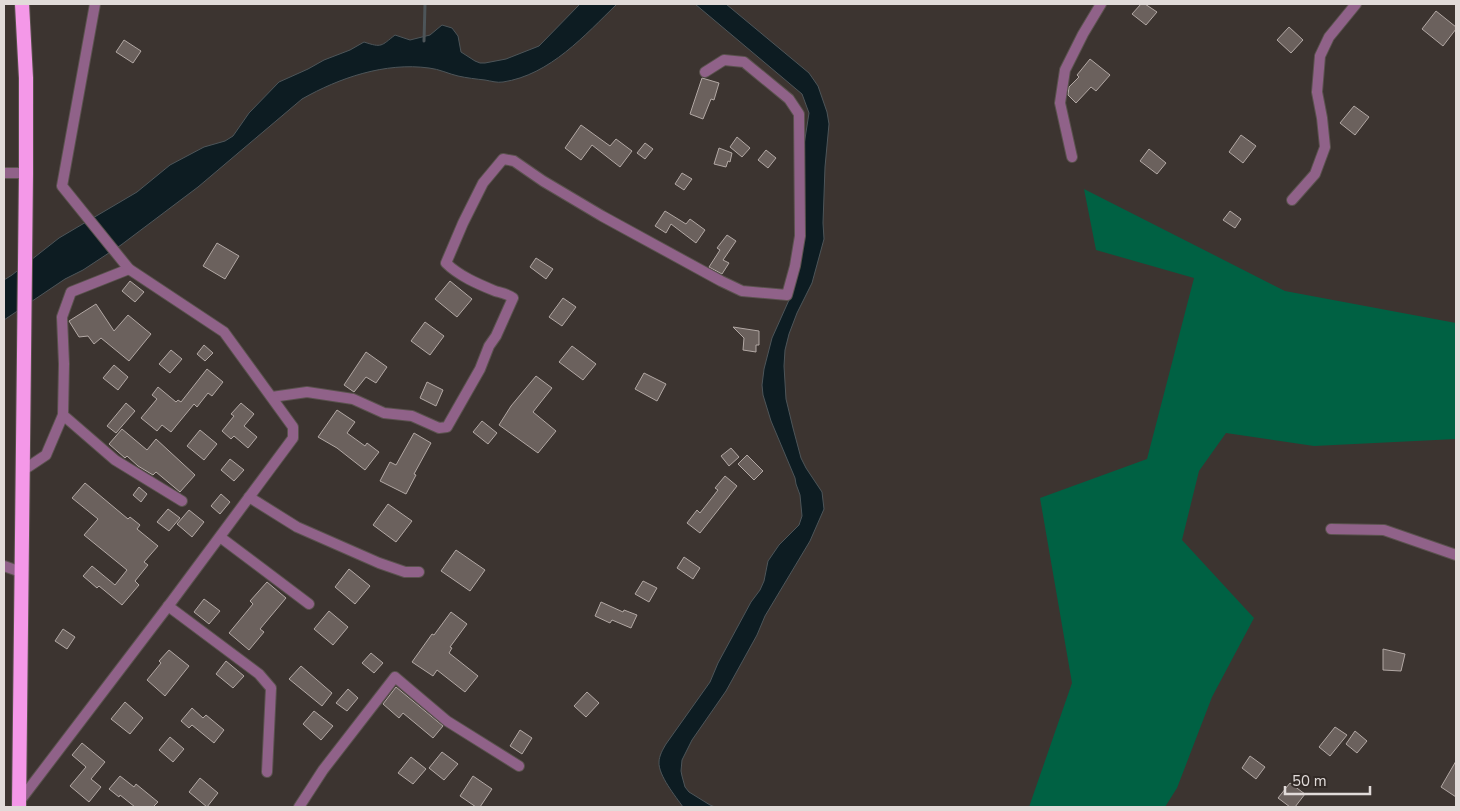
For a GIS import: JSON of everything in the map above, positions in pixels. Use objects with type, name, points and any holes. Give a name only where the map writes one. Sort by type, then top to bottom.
[{"type":"highway","points":[[19,805],[26,173],[26,78],[22,4]]},
{"type":"street","points":[[19,805],[293,438],[293,427],[224,332],[130,269],[62,186],[95,4]]},
{"type":"street","points":[[1072,157],[1060,103],[1065,70],[1083,34],[1102,4]]},
{"type":"street","points":[[1292,200],[1315,174],[1325,147],[1317,92],[1320,56],[1329,37],[1356,4]]},
{"type":"street","points":[[272,398],[307,392],[353,399],[384,413],[412,416],[439,428],[447,427],[480,369],[489,346],[496,336],[513,298],[508,294],[475,282],[454,271],[446,263],[483,183],[504,159],[514,161],[543,181],[602,216],[722,281],[742,290],[787,295],[795,266],[800,236],[798,114],[789,99],[744,62],[724,60],[706,72]]},
{"type":"street","points":[[4,173],[26,173]]},
{"type":"street","points":[[22,471],[46,455],[63,415],[64,364],[62,317],[71,292],[130,269]]},
{"type":"street","points":[[63,415],[115,460],[182,502]]},
{"type":"street","points":[[249,498],[297,527],[379,563],[405,572],[419,572]]},
{"type":"street","points":[[1331,529],[1384,530],[1456,555]]},
{"type":"street","points":[[220,537],[309,604]]},
{"type":"street","points":[[4,566],[21,572]]},
{"type":"street","points":[[168,606],[260,674],[270,688],[267,772]]},
{"type":"street","points":[[299,807],[323,770],[396,677],[447,721],[519,766]]},
{"type":"green space","points":[[1084,189],[1285,291],[1456,323],[1456,439],[1314,446],[1226,433],[1199,471],[1182,540],[1254,618],[1212,697],[1177,788],[1165,807],[1029,807],[1072,683],[1040,498],[1147,459],[1194,278],[1096,250]]},
{"type":"shaded area","points":[[580,4],[617,4],[566,52],[536,71],[520,78],[496,82],[458,76],[433,69],[396,67],[363,73],[316,91],[302,99],[198,187],[121,245],[83,270],[65,279],[4,320],[4,280],[59,238],[137,192],[170,165],[204,147],[225,141],[233,136],[249,113],[279,82],[364,42],[381,45],[395,35],[410,40],[430,35],[442,25],[452,28],[458,36],[461,52],[475,61],[485,63],[506,59],[539,46]]},
{"type":"shaded area","points":[[695,4],[726,4],[809,73],[818,86],[829,124],[825,167],[824,239],[812,283],[789,334],[784,366],[786,399],[801,458],[822,492],[824,509],[810,541],[765,616],[757,635],[726,691],[692,740],[682,760],[681,771],[685,787],[689,792],[715,807],[683,807],[664,779],[659,767],[659,760],[666,744],[710,682],[718,663],[751,602],[760,590],[768,561],[779,545],[799,525],[802,516],[800,495],[795,478],[771,421],[762,385],[772,338],[789,300],[804,238],[804,145],[809,113],[802,94]]},
{"type":"building","points":[[1141,4],[1145,4],[1157,12],[1146,25],[1132,14]]},
{"type":"building","points":[[1436,11],[1456,27],[1443,46],[1422,29]]},
{"type":"building","points":[[1289,27],[1303,40],[1291,53],[1277,40]]},
{"type":"building","points":[[124,40],[141,51],[133,63],[116,52]]},
{"type":"building","points":[[1090,59],[1110,75],[1096,91],[1091,87],[1076,103],[1068,95],[1069,87],[1079,77],[1077,75]]},
{"type":"building","points":[[702,78],[719,83],[714,100],[711,99],[703,119],[690,114]]},
{"type":"building","points":[[1354,106],[1369,117],[1355,135],[1340,123]]},
{"type":"building","points":[[581,125],[610,146],[616,139],[632,151],[620,167],[592,145],[581,160],[565,148]]},
{"type":"building","points":[[1241,135],[1256,146],[1243,163],[1229,152]]},
{"type":"building","points":[[737,137],[750,148],[742,157],[730,147]]},
{"type":"building","points":[[645,143],[653,149],[645,159],[637,153]]},
{"type":"building","points":[[719,148],[732,153],[730,162],[728,161],[726,167],[714,164]]},
{"type":"building","points":[[1149,149],[1166,163],[1157,174],[1140,161]]},
{"type":"building","points":[[766,150],[776,158],[768,168],[758,160]]},
{"type":"building","points":[[682,173],[692,179],[684,190],[675,184]]},
{"type":"building","points":[[665,211],[686,224],[690,219],[705,230],[696,243],[671,224],[666,233],[655,226]]},
{"type":"building","points":[[1230,211],[1241,219],[1235,228],[1223,220]]},
{"type":"building","points":[[727,235],[736,241],[723,260],[729,263],[722,274],[709,267],[720,250],[717,248]]},
{"type":"building","points":[[217,243],[239,256],[225,279],[203,266]]},
{"type":"building","points":[[536,258],[553,269],[546,279],[530,267]]},
{"type":"building","points":[[130,281],[144,292],[135,302],[122,291]]},
{"type":"building","points":[[450,281],[472,299],[457,317],[435,299]]},
{"type":"building","points":[[563,298],[576,307],[562,326],[549,317]]},
{"type":"building","points":[[96,304],[114,331],[128,315],[151,334],[129,361],[101,338],[94,344],[88,336],[79,337],[69,321]]},
{"type":"building","points":[[425,322],[444,336],[430,355],[411,341]]},
{"type":"building","points":[[733,327],[759,331],[759,345],[756,345],[756,352],[743,350],[744,338]]},
{"type":"building","points":[[204,345],[213,353],[205,361],[197,354]]},
{"type":"building","points":[[572,346],[596,364],[583,380],[559,362]]},
{"type":"building","points":[[171,350],[182,359],[170,373],[159,364]]},
{"type":"building","points":[[366,352],[387,367],[376,383],[366,377],[354,392],[344,385]]},
{"type":"building","points":[[114,365],[128,377],[118,390],[103,378]]},
{"type":"building","points":[[207,369],[223,382],[212,396],[208,393],[197,407],[194,404],[171,432],[162,425],[157,431],[141,418],[157,399],[152,395],[158,387],[176,402],[178,400],[181,402]]},
{"type":"building","points":[[644,373],[666,384],[657,401],[635,389]]},
{"type":"building","points":[[536,376],[552,388],[533,412],[556,431],[538,453],[499,425],[511,406]]},
{"type":"building","points":[[427,382],[443,390],[436,406],[420,398]]},
{"type":"building","points":[[126,403],[135,411],[116,433],[107,426]]},
{"type":"building","points":[[241,403],[254,414],[244,426],[257,437],[248,448],[234,436],[231,439],[222,431],[234,416],[231,414]]},
{"type":"building","points":[[337,410],[355,422],[347,433],[365,446],[367,443],[379,452],[365,470],[337,448],[318,437]]},
{"type":"building","points":[[482,421],[497,433],[488,444],[473,432]]},
{"type":"building","points":[[122,429],[147,450],[156,439],[195,475],[180,492],[156,472],[153,475],[138,466],[127,456],[125,458],[109,444]]},
{"type":"building","points":[[200,430],[217,444],[204,460],[187,446]]},
{"type":"building","points":[[414,433],[431,443],[414,474],[416,475],[406,494],[380,481],[390,462],[396,465]]},
{"type":"building","points":[[731,448],[739,457],[729,466],[721,456]]},
{"type":"building","points":[[747,455],[763,471],[754,480],[738,464]]},
{"type":"building","points":[[230,459],[244,470],[234,481],[221,470]]},
{"type":"building","points":[[725,476],[737,486],[700,533],[687,523],[697,510],[700,513],[718,490],[715,488]]},
{"type":"building","points":[[85,483],[128,519],[130,517],[140,525],[137,529],[158,546],[144,562],[148,565],[135,581],[139,585],[122,605],[99,586],[97,588],[83,576],[92,566],[115,585],[127,570],[84,535],[98,519],[72,498]]},
{"type":"building","points":[[139,487],[147,494],[141,502],[133,495]]},
{"type":"building","points":[[221,494],[230,502],[220,514],[211,506]]},
{"type":"building","points":[[388,504],[412,521],[396,542],[373,525]]},
{"type":"building","points":[[168,509],[180,518],[169,531],[157,522]]},
{"type":"building","points":[[189,510],[204,522],[192,537],[177,524]]},
{"type":"building","points":[[456,550],[485,570],[470,591],[441,571]]},
{"type":"building","points":[[684,557],[700,568],[693,579],[677,568]]},
{"type":"building","points":[[349,569],[370,586],[355,604],[335,587]]},
{"type":"building","points":[[643,581],[657,588],[649,602],[635,594]]},
{"type":"building","points":[[267,582],[286,598],[260,629],[264,632],[249,650],[229,633],[253,604],[250,601]]},
{"type":"building","points":[[204,599],[220,611],[209,624],[194,612]]},
{"type":"building","points":[[601,602],[623,612],[624,610],[637,615],[631,628],[612,620],[610,623],[595,616]]},
{"type":"building","points":[[329,611],[348,627],[333,645],[314,629]]},
{"type":"building","points":[[451,612],[467,624],[450,647],[452,648],[449,653],[478,676],[465,692],[437,670],[433,676],[412,662]]},
{"type":"building","points":[[63,629],[75,637],[67,649],[55,641]]},
{"type":"building","points":[[1383,649],[1405,654],[1401,671],[1383,670]]},
{"type":"building","points":[[169,650],[189,666],[165,696],[147,680],[161,663],[159,661]]},
{"type":"building","points":[[371,653],[383,663],[374,673],[362,663]]},
{"type":"building","points":[[226,661],[244,676],[233,688],[216,674]]},
{"type":"building","points":[[301,666],[332,693],[322,706],[289,679]]},
{"type":"building","points":[[396,687],[443,726],[433,738],[403,713],[399,718],[383,704]]},
{"type":"building","points":[[348,689],[358,698],[347,711],[336,703]]},
{"type":"building","points":[[587,692],[599,703],[586,717],[574,706]]},
{"type":"building","points":[[125,702],[143,718],[130,734],[111,719]]},
{"type":"building","points":[[192,708],[203,718],[206,715],[224,730],[214,743],[192,725],[189,728],[181,721]]},
{"type":"building","points":[[314,711],[333,726],[321,740],[303,724]]},
{"type":"building","points":[[1335,727],[1347,735],[1330,756],[1319,747]]},
{"type":"building","points":[[520,730],[532,738],[522,754],[510,746]]},
{"type":"building","points":[[1355,731],[1367,741],[1357,753],[1346,744]]},
{"type":"building","points":[[170,737],[184,749],[173,762],[159,750]]},
{"type":"building","points":[[82,743],[105,762],[91,779],[101,787],[89,802],[70,786],[86,767],[72,755]]},
{"type":"building","points":[[442,752],[458,764],[444,780],[429,768]]},
{"type":"building","points":[[1250,756],[1265,767],[1256,779],[1242,768]]},
{"type":"building","points":[[411,757],[426,769],[413,784],[398,773]]},
{"type":"building","points":[[1456,761],[1456,797],[1441,787]]},
{"type":"building","points":[[120,776],[134,787],[136,784],[158,802],[153,807],[135,807],[120,795],[119,797],[109,789]]},
{"type":"building","points":[[473,776],[492,789],[480,807],[476,807],[460,796]]},
{"type":"building","points":[[200,778],[218,793],[207,807],[189,792]]},
{"type":"building","points":[[1290,783],[1305,794],[1295,807],[1290,807],[1278,798]]},
{"type":"waterway","points":[[424,41],[425,4]]}]
